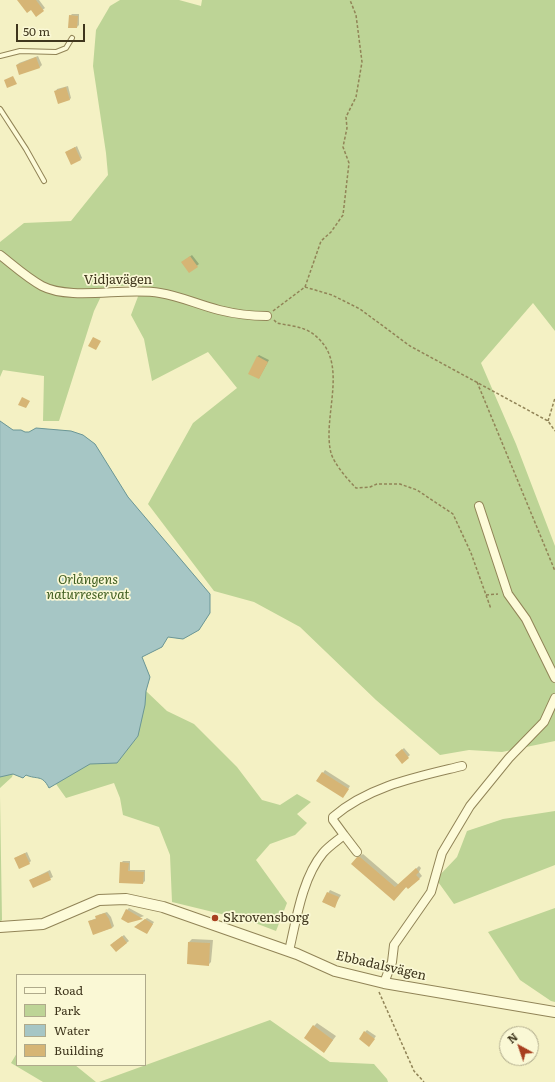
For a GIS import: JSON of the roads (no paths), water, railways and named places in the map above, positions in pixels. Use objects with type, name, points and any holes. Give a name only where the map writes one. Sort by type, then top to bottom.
[{"type":"street","name":"Vidjavägen","points":[[0,255],[42,286],[56,291],[80,293],[133,290],[161,293],[219,310],[250,316],[267,316]]},
{"type":"street","points":[[479,506],[508,594],[526,619],[555,678]]},
{"type":"street","points":[[384,982],[392,962],[394,945],[431,892],[442,853],[470,806],[509,758],[544,722],[555,698]]},
{"type":"street","points":[[357,852],[333,820],[333,817],[361,798],[386,786],[462,766]]},
{"type":"street","points":[[289,951],[299,907],[314,866],[323,853],[344,835]]},
{"type":"street","name":"Ebbadalsvägen","points":[[0,927],[43,924],[99,900],[126,899],[163,907],[289,951],[335,971],[373,980],[555,1012]]},
{"type":"lane","points":[[0,56],[20,51],[56,52],[66,48],[72,38]]},
{"type":"lane","points":[[0,109],[26,149],[44,181]]},
{"type":"water","name":"Orlångens naturreservat","points":[[0,421],[13,430],[21,430],[25,432],[29,432],[36,428],[71,431],[83,435],[95,444],[128,497],[210,594],[210,613],[199,630],[183,639],[168,637],[162,647],[142,657],[150,677],[138,736],[117,763],[90,764],[49,788],[42,779],[26,775],[23,778],[13,774],[0,777]]},
{"type":"place","name":"Skrovensborg","points":[[215,918]]}]
